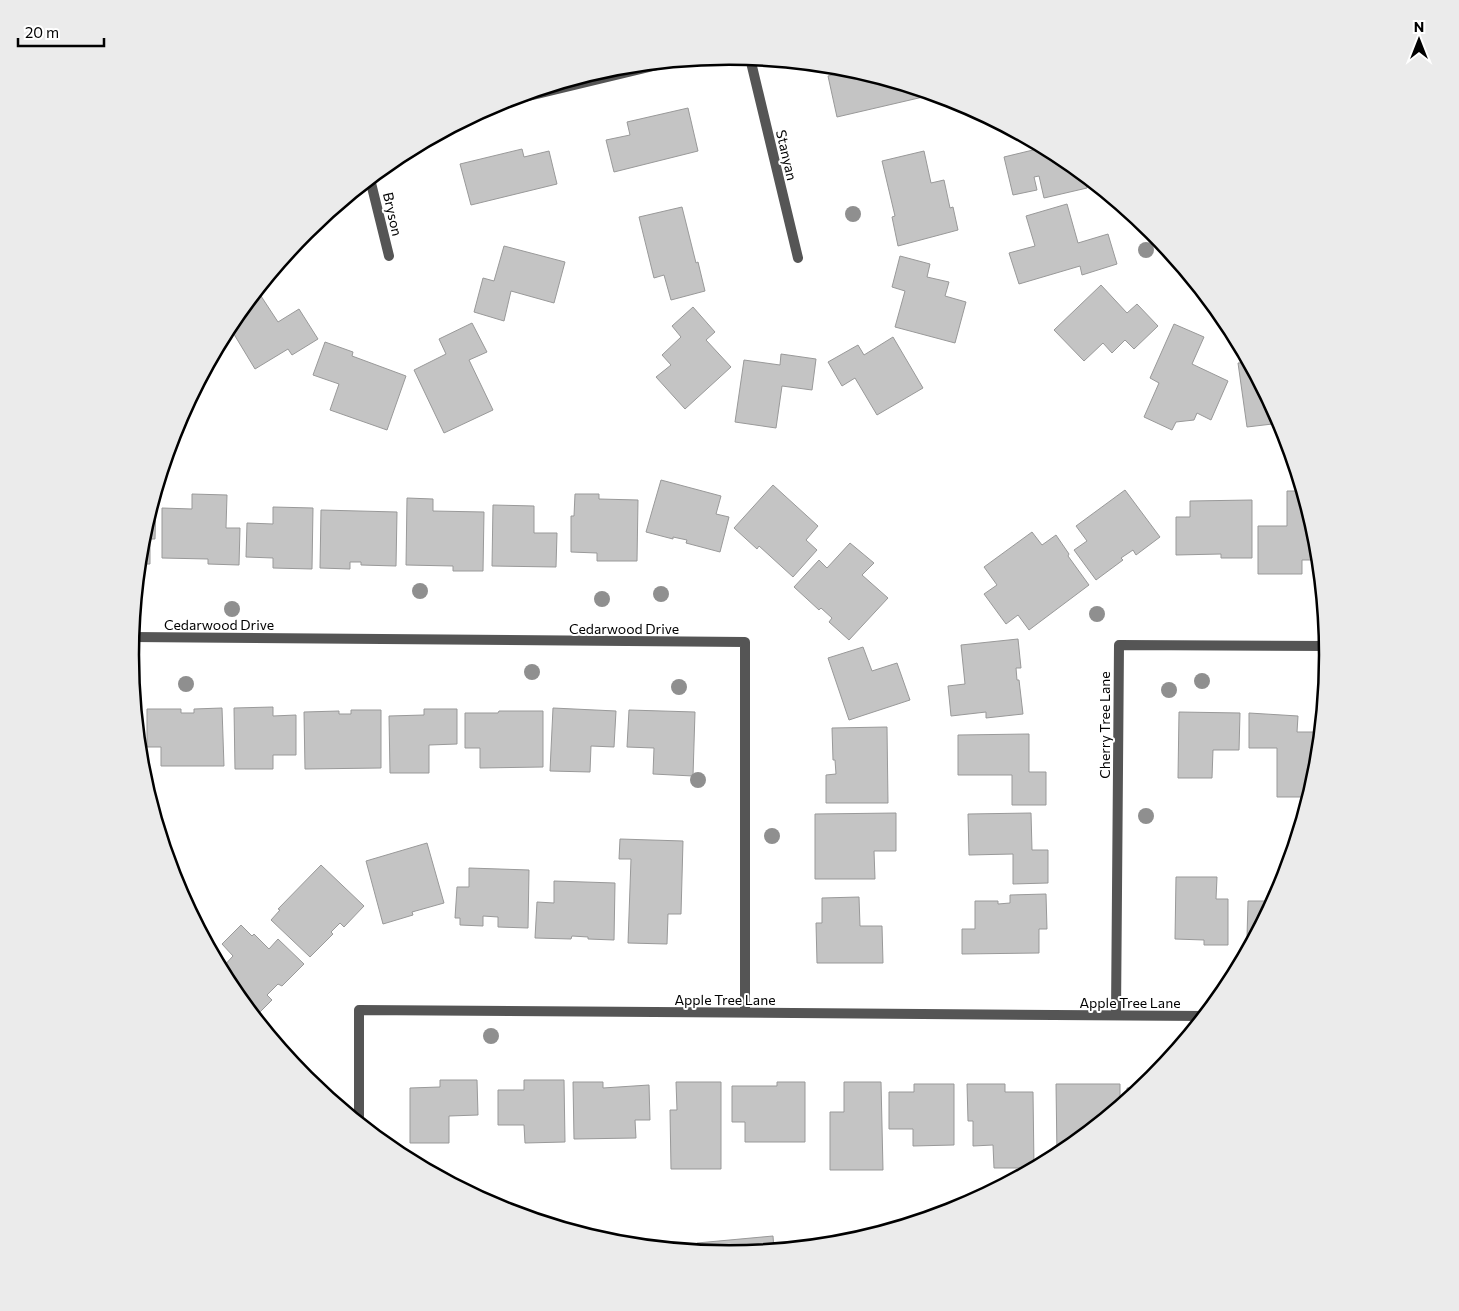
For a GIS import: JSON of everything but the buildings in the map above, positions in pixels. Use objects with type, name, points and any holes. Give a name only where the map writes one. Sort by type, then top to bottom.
[{"type":"street","name":"Stanyan","points":[[752,66],[798,258]]},
{"type":"street","name":"Bryson","points":[[372,186],[389,256]]},
{"type":"street","name":"Cedarwood Drive","points":[[139,637],[745,642],[745,1012]]},
{"type":"street","name":"Cherry Tree Lane","points":[[1116,1015],[1119,645],[1320,646]]},
{"type":"street","name":"Apple Tree Lane","points":[[359,1115],[359,1010],[1197,1016]]}]
